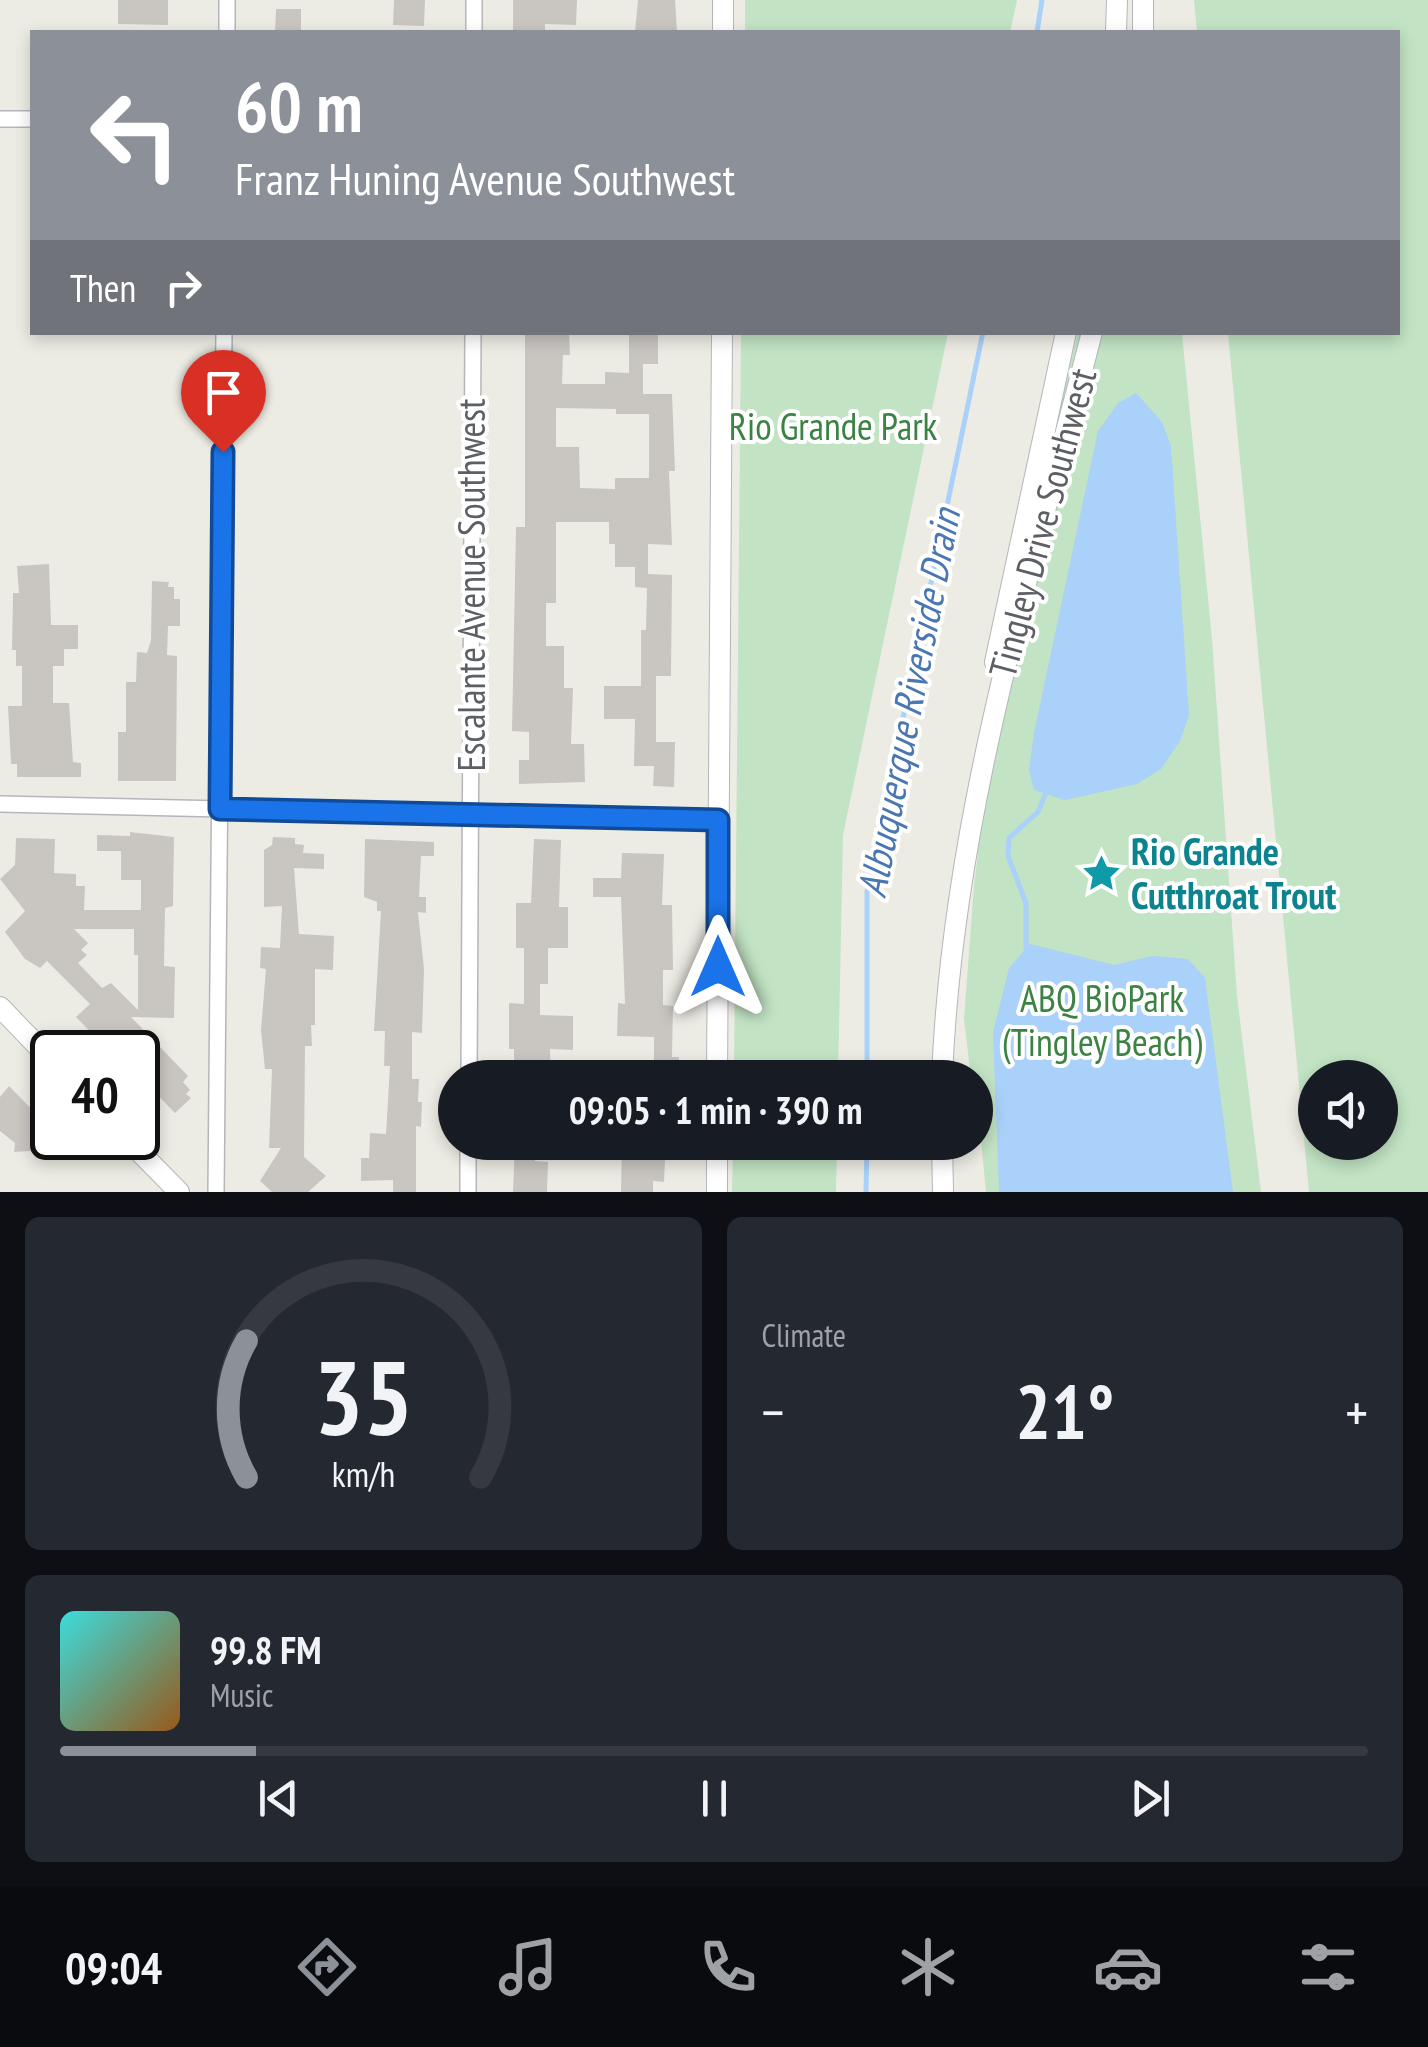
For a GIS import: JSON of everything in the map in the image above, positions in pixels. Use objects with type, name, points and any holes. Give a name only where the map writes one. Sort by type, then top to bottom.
[{"type":"street","points":[[227,0],[227,30]]},
{"type":"street","points":[[474,0],[474,30]]},
{"type":"street","points":[[723,0],[723,30]]},
{"type":"street","points":[[1116,30],[1117,0]]},
{"type":"street","points":[[1142,30],[1144,0]]},
{"type":"street","points":[[0,118],[30,119]]},
{"type":"street","points":[[216,1192],[224,335]]},
{"type":"street","name":"Escalante Avenue Southwest","points":[[469,1060],[473,335]]},
{"type":"street","points":[[717,1060],[722,335]]},
{"type":"street","name":"Tingley Drive Southwest","points":[[992,714],[992,672],[1065,335]]},
{"type":"street","name":"Tingley Drive Southwest","points":[[943,1060],[956,901],[992,714],[1091,335]]},
{"type":"street","points":[[0,804],[718,820]]},
{"type":"street","points":[[0,1007],[30,1039]]},
{"type":"street","points":[[148,1160],[179,1192]]},
{"type":"street","points":[[468,1160],[468,1192]]},
{"type":"street","points":[[717,1160],[717,1192]]},
{"type":"street","points":[[942,1160],[943,1192]]},
{"type":"green space","points":[[745,0],[1017,0],[1010,30],[745,30]]},
{"type":"green space","points":[[1194,0],[1428,0],[1428,1192],[1309,1192],[1306,1160],[1398,1160],[1398,1060],[1298,1060],[1298,1075],[1228,335],[1400,335],[1400,30],[1197,30]]},
{"type":"green space","name":"Rio Grande Park","points":[[741,335],[948,335],[843,835],[838,1060],[734,1060]]},
{"type":"green space","name":"ABQ BioPark (Tingley Beach)","points":[[1077,335],[1182,335],[1212,639],[1237,996],[1261,1192],[986,1192],[983,1160],[993,1160],[993,1060],[969,1060],[964,1019],[974,886],[1009,594]]},
{"type":"green space","points":[[733,1160],[837,1160],[836,1192],[732,1192]]},
{"type":"water","points":[[1136,393],[1162,422],[1171,446],[1189,715],[1180,741],[1161,769],[1137,784],[1065,800],[1034,790],[1029,770],[1034,733],[1098,431],[1118,403]]},
{"type":"water","points":[[1030,944],[1114,965],[1152,956],[1188,959],[1205,978],[1233,1192],[999,1192],[993,1033],[1009,968]]},
{"type":"building","points":[[118,0],[168,0],[168,25],[118,24]]},
{"type":"building","points":[[394,0],[425,0],[424,26],[393,25]]},
{"type":"building","points":[[513,0],[577,0],[576,25],[545,24],[545,30],[513,30]]},
{"type":"building","points":[[638,0],[675,0],[677,30],[635,30]]},
{"type":"building","points":[[276,9],[301,9],[301,30],[275,30]]},
{"type":"building","points":[[525,335],[569,335],[570,355],[563,355],[562,384],[605,384],[605,372],[629,373],[629,335],[658,335],[658,364],[643,364],[643,394],[672,394],[672,545],[648,544],[648,574],[672,575],[671,676],[656,676],[656,742],[675,742],[674,787],[653,786],[654,766],[634,766],[635,719],[604,719],[604,686],[641,686],[641,630],[646,630],[647,588],[635,587],[635,567],[615,567],[615,544],[609,544],[609,522],[556,522],[556,603],[546,603],[546,646],[564,646],[564,688],[573,688],[571,744],[584,744],[585,782],[519,784],[519,760],[529,760],[529,732],[512,731],[516,527],[525,527]],"holes":[[[556,408],[616,409],[616,414],[649,414],[649,478],[615,478],[615,489],[580,488],[579,447],[556,447]]]},
{"type":"building","points":[[49,564],[51,625],[78,625],[78,649],[64,649],[64,666],[53,666],[53,703],[69,703],[73,762],[81,763],[81,777],[17,777],[17,764],[11,764],[8,706],[22,706],[22,666],[16,666],[16,650],[12,650],[13,593],[19,593],[17,566]]},
{"type":"building","points":[[152,581],[169,582],[168,587],[174,587],[174,599],[180,599],[180,626],[168,626],[167,655],[177,656],[176,781],[118,781],[118,732],[126,732],[126,682],[136,682],[137,652],[147,653],[151,640]]},
{"type":"building","points":[[130,832],[174,837],[173,906],[165,908],[164,966],[175,967],[174,1018],[131,1017],[144,1030],[89,1030],[76,1017],[90,1004],[47,961],[40,968],[25,959],[5,932],[25,911],[0,879],[15,865],[16,838],[55,839],[54,873],[76,874],[76,886],[85,886],[84,910],[141,910],[141,880],[121,880],[121,851],[97,851],[97,835],[130,836]],"holes":[[[74,929],[134,929],[134,955],[138,955],[138,1010],[111,983],[102,988],[78,963],[87,955],[81,950],[88,943]]]},
{"type":"building","points":[[273,837],[295,838],[295,844],[304,845],[303,853],[324,854],[324,869],[294,868],[299,934],[334,936],[333,970],[315,969],[315,1025],[311,1025],[312,1046],[305,1046],[304,1157],[326,1176],[308,1192],[272,1192],[260,1181],[281,1148],[269,1148],[272,1069],[265,1069],[261,1030],[266,969],[260,968],[261,947],[280,948],[282,906],[264,907],[264,850],[272,845]]},
{"type":"building","points":[[365,839],[434,842],[434,856],[421,856],[419,897],[426,897],[426,913],[418,912],[424,969],[422,1033],[412,1032],[412,1079],[419,1079],[418,1102],[422,1102],[421,1127],[416,1126],[416,1192],[393,1192],[393,1180],[361,1181],[361,1158],[369,1158],[370,1133],[386,1134],[390,1066],[384,1066],[385,1031],[374,1031],[381,911],[377,911],[377,902],[364,897]]},
{"type":"building","points":[[534,839],[561,840],[559,907],[568,907],[568,948],[548,948],[548,984],[540,984],[540,1015],[573,1016],[573,1050],[550,1049],[550,1060],[514,1060],[514,1049],[509,1049],[509,1003],[524,1004],[524,948],[516,948],[516,903],[531,903]]},
{"type":"building","points":[[622,853],[664,854],[662,905],[672,905],[673,970],[663,970],[663,1005],[673,1006],[672,1057],[679,1060],[654,1060],[654,1037],[617,1036],[618,1003],[625,1004],[621,897],[593,897],[593,878],[621,878]]},
{"type":"building","points":[[160,1047],[188,1076],[183,1082],[191,1098],[175,1113],[160,1098]]},
{"type":"building","points":[[9,1086],[30,1107],[30,1151],[14,1152],[15,1143],[0,1131],[0,1097]]},
{"type":"building","points":[[514,1160],[548,1162],[547,1192],[513,1192]]},
{"type":"building","points":[[622,1160],[665,1160],[664,1182],[653,1181],[653,1192],[621,1192]]},
{"type":"waterway","name":"Albuquerque Riverside Drain","points":[[1037,30],[1042,0]]},
{"type":"waterway","name":"Albuquerque Riverside Drain","points":[[867,1060],[867,892],[982,335]]},
{"type":"waterway","points":[[1026,949],[1026,903],[1008,856],[1009,838],[1038,812],[1046,793]]},
{"type":"waterway","name":"Albuquerque Riverside Drain","points":[[866,1192],[867,1160]]},
{"type":"place","name":"Rio Grande Cutthroat Trout","points":[[1101,874]]},
{"type":"route","points":[[223,452],[220,809],[718,820],[718,967]]}]
